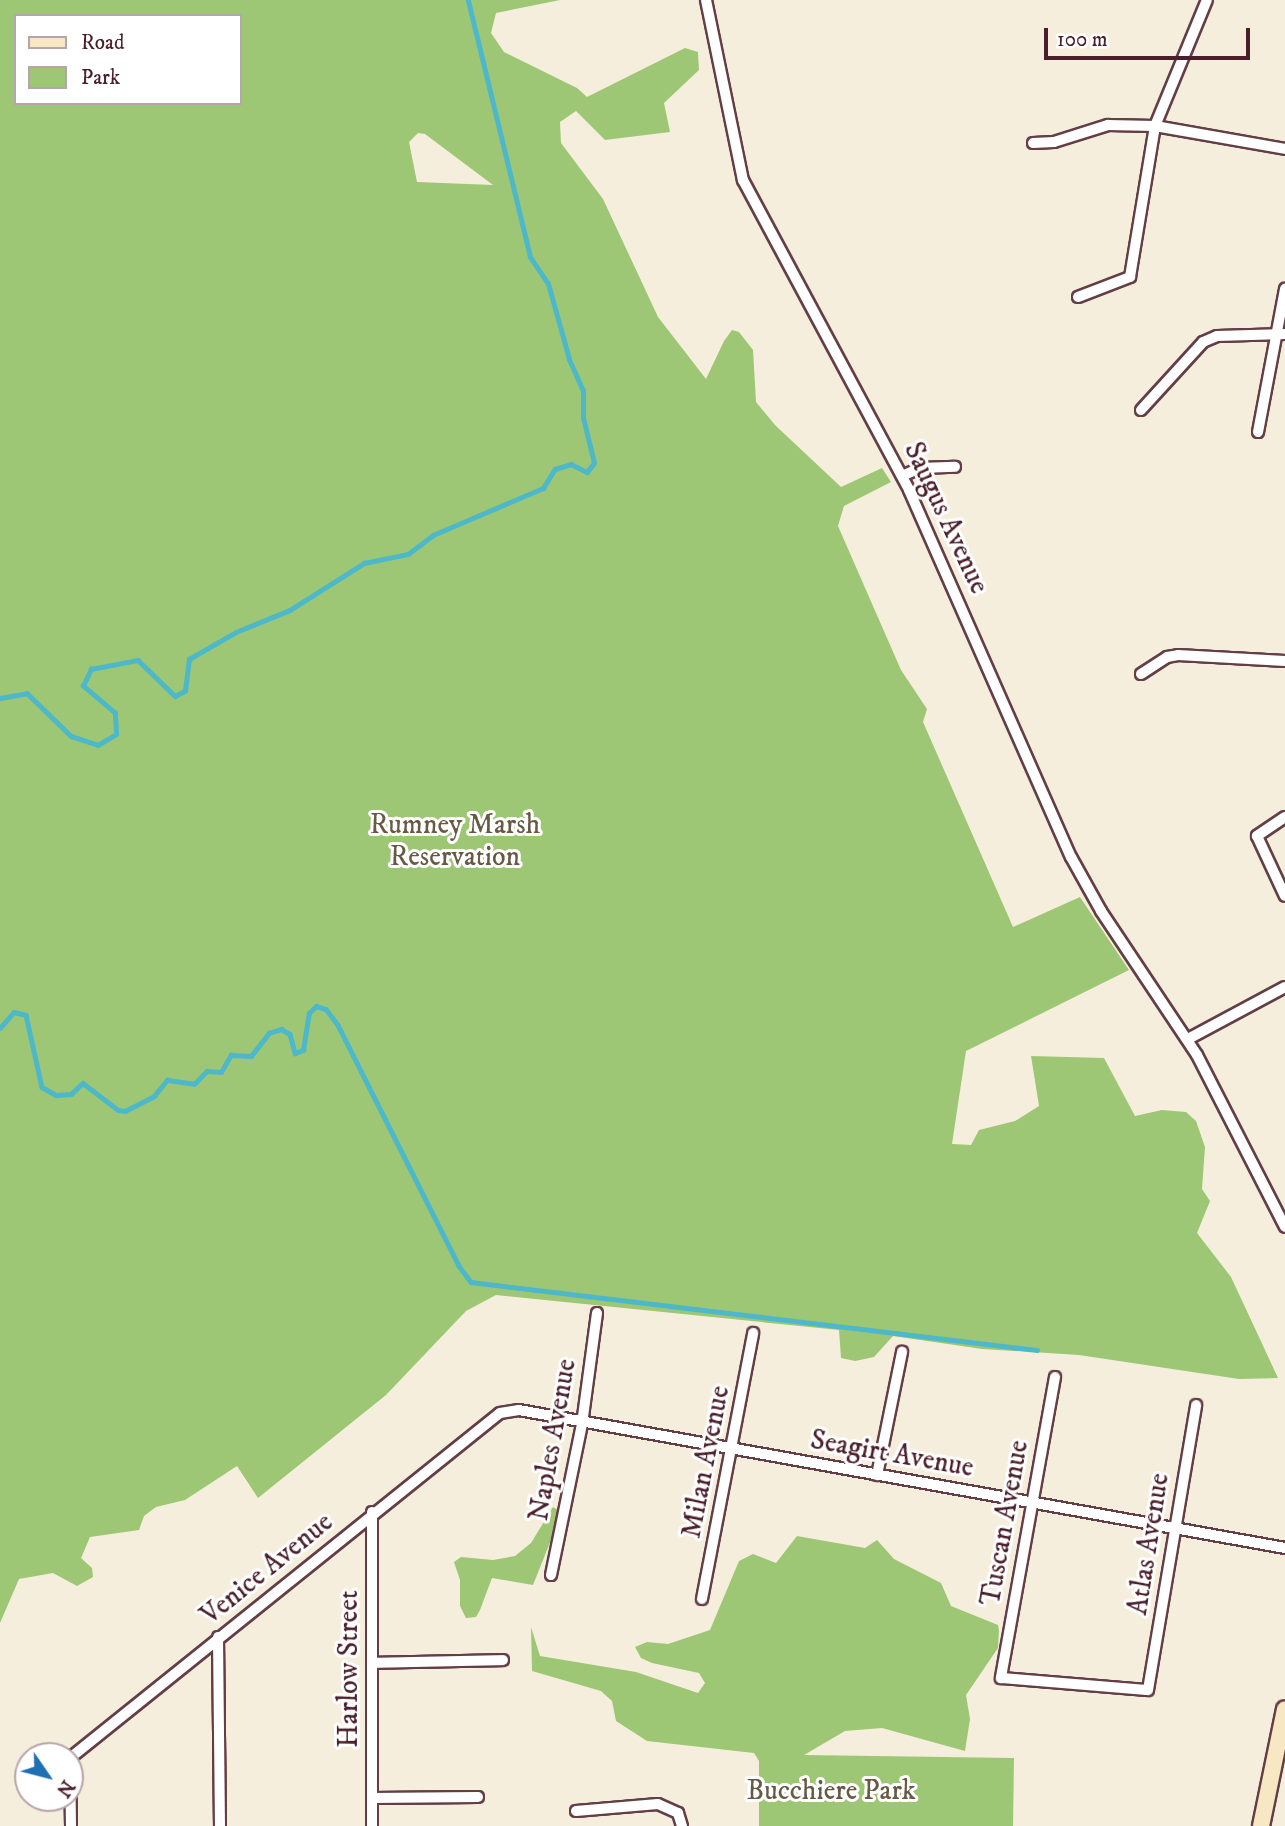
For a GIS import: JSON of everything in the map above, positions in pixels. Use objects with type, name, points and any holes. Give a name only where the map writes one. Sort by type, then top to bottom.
[{"type":"main road","points":[[1261,1826],[1285,1709]]},
{"type":"street","name":"Saugus Avenue","points":[[705,0],[743,180],[902,476],[1071,857],[1101,911],[1188,1039],[1285,1227]]},
{"type":"street","points":[[1078,297],[1130,277],[1155,125],[1207,0]]},
{"type":"street","points":[[1033,143],[1054,142],[1108,125],[1155,125],[1285,149]]},
{"type":"street","points":[[1258,432],[1280,333],[1285,289]]},
{"type":"street","points":[[1141,410],[1203,342],[1217,336],[1280,333]]},
{"type":"street","points":[[902,476],[920,468],[956,467]]},
{"type":"street","points":[[1141,674],[1167,657],[1178,655],[1285,661]]},
{"type":"street","points":[[1285,817],[1257,836],[1285,896]]},
{"type":"street","points":[[1188,1039],[1285,987]]},
{"type":"street","name":"Naples Avenue","points":[[551,1575],[583,1424],[597,1313]]},
{"type":"street","name":"Milan Avenue","points":[[702,1599],[753,1333]]},
{"type":"street","points":[[877,1475],[902,1352]]},
{"type":"street","name":"Tuscan Avenue","points":[[1055,1377],[1001,1678],[1148,1690]]},
{"type":"street","name":"Atlas Avenue","points":[[1148,1690],[1196,1405]]},
{"type":"street","name":"Seagirt Avenue","points":[[493,1416],[519,1410],[583,1424],[1175,1525],[1285,1548]]},
{"type":"street","name":"Venice Avenue","points":[[84,1747],[493,1416]]},
{"type":"street","name":"Harlow Street","points":[[372,1512],[372,1826]]},
{"type":"street","points":[[218,1637],[220,1826]]},
{"type":"street","points":[[372,1663],[503,1660]]},
{"type":"street","points":[[372,1798],[478,1797]]},
{"type":"street","points":[[576,1811],[658,1804],[678,1812],[682,1826]]},
{"type":"green space","name":"Rumney Marsh Reservation","points":[[0,0],[560,0],[496,13],[491,33],[504,52],[577,88],[587,97],[685,48],[698,52],[699,70],[664,103],[670,132],[605,140],[576,111],[560,122],[561,143],[603,199],[658,317],[706,379],[724,341],[732,330],[739,332],[753,350],[756,402],[775,425],[841,487],[882,468],[891,482],[844,506],[838,526],[901,670],[927,709],[923,722],[1013,927],[1080,897],[1129,970],[966,1051],[952,1144],[971,1145],[979,1130],[1015,1121],[1039,1106],[1031,1056],[1104,1058],[1135,1116],[1162,1110],[1186,1112],[1196,1121],[1205,1147],[1202,1189],[1210,1201],[1197,1233],[1231,1277],[1278,1378],[1239,1379],[1079,1355],[982,1349],[893,1336],[874,1357],[855,1361],[841,1358],[839,1330],[496,1295],[466,1311],[386,1395],[258,1498],[237,1466],[185,1500],[156,1507],[144,1516],[139,1530],[90,1537],[81,1558],[92,1568],[93,1577],[77,1586],[53,1573],[19,1579],[0,1623]],"holes":[[[418,133],[425,134],[493,185],[417,182],[409,142]]]},
{"type":"green space","points":[[553,1507],[558,1510],[557,1525],[533,1585],[492,1578],[476,1617],[466,1618],[460,1606],[460,1580],[454,1562],[461,1557],[493,1560],[515,1556],[531,1543]]},
{"type":"green space","name":"Bucchiere Park","points":[[797,1536],[865,1548],[877,1540],[894,1559],[941,1583],[951,1606],[998,1625],[999,1630],[998,1648],[966,1695],[970,1719],[965,1751],[882,1728],[845,1731],[804,1755],[1014,1758],[1013,1826],[759,1826],[759,1761],[754,1753],[647,1741],[616,1721],[612,1701],[601,1691],[532,1671],[531,1627],[540,1656],[636,1672],[698,1693],[705,1683],[699,1673],[652,1663],[641,1658],[635,1647],[647,1642],[668,1644],[710,1630],[739,1561],[753,1554],[776,1563]]},
{"type":"waterway","points":[[0,698],[27,693],[71,736],[98,745],[116,734],[115,713],[83,686],[91,669],[138,660],[175,696],[185,691],[189,659],[236,632],[290,610],[364,563],[408,554],[433,535],[543,488],[555,469],[571,464],[587,472],[594,463],[583,418],[583,391],[569,359],[548,284],[530,257],[468,0]]},
{"type":"waterway","points":[[0,1028],[14,1012],[26,1015],[42,1087],[56,1095],[71,1094],[83,1083],[118,1110],[125,1111],[154,1096],[167,1080],[194,1084],[207,1071],[221,1072],[231,1055],[251,1056],[269,1033],[281,1029],[290,1034],[295,1053],[303,1050],[309,1013],[316,1006],[326,1009],[338,1025],[459,1266],[471,1282],[1037,1350]]}]
